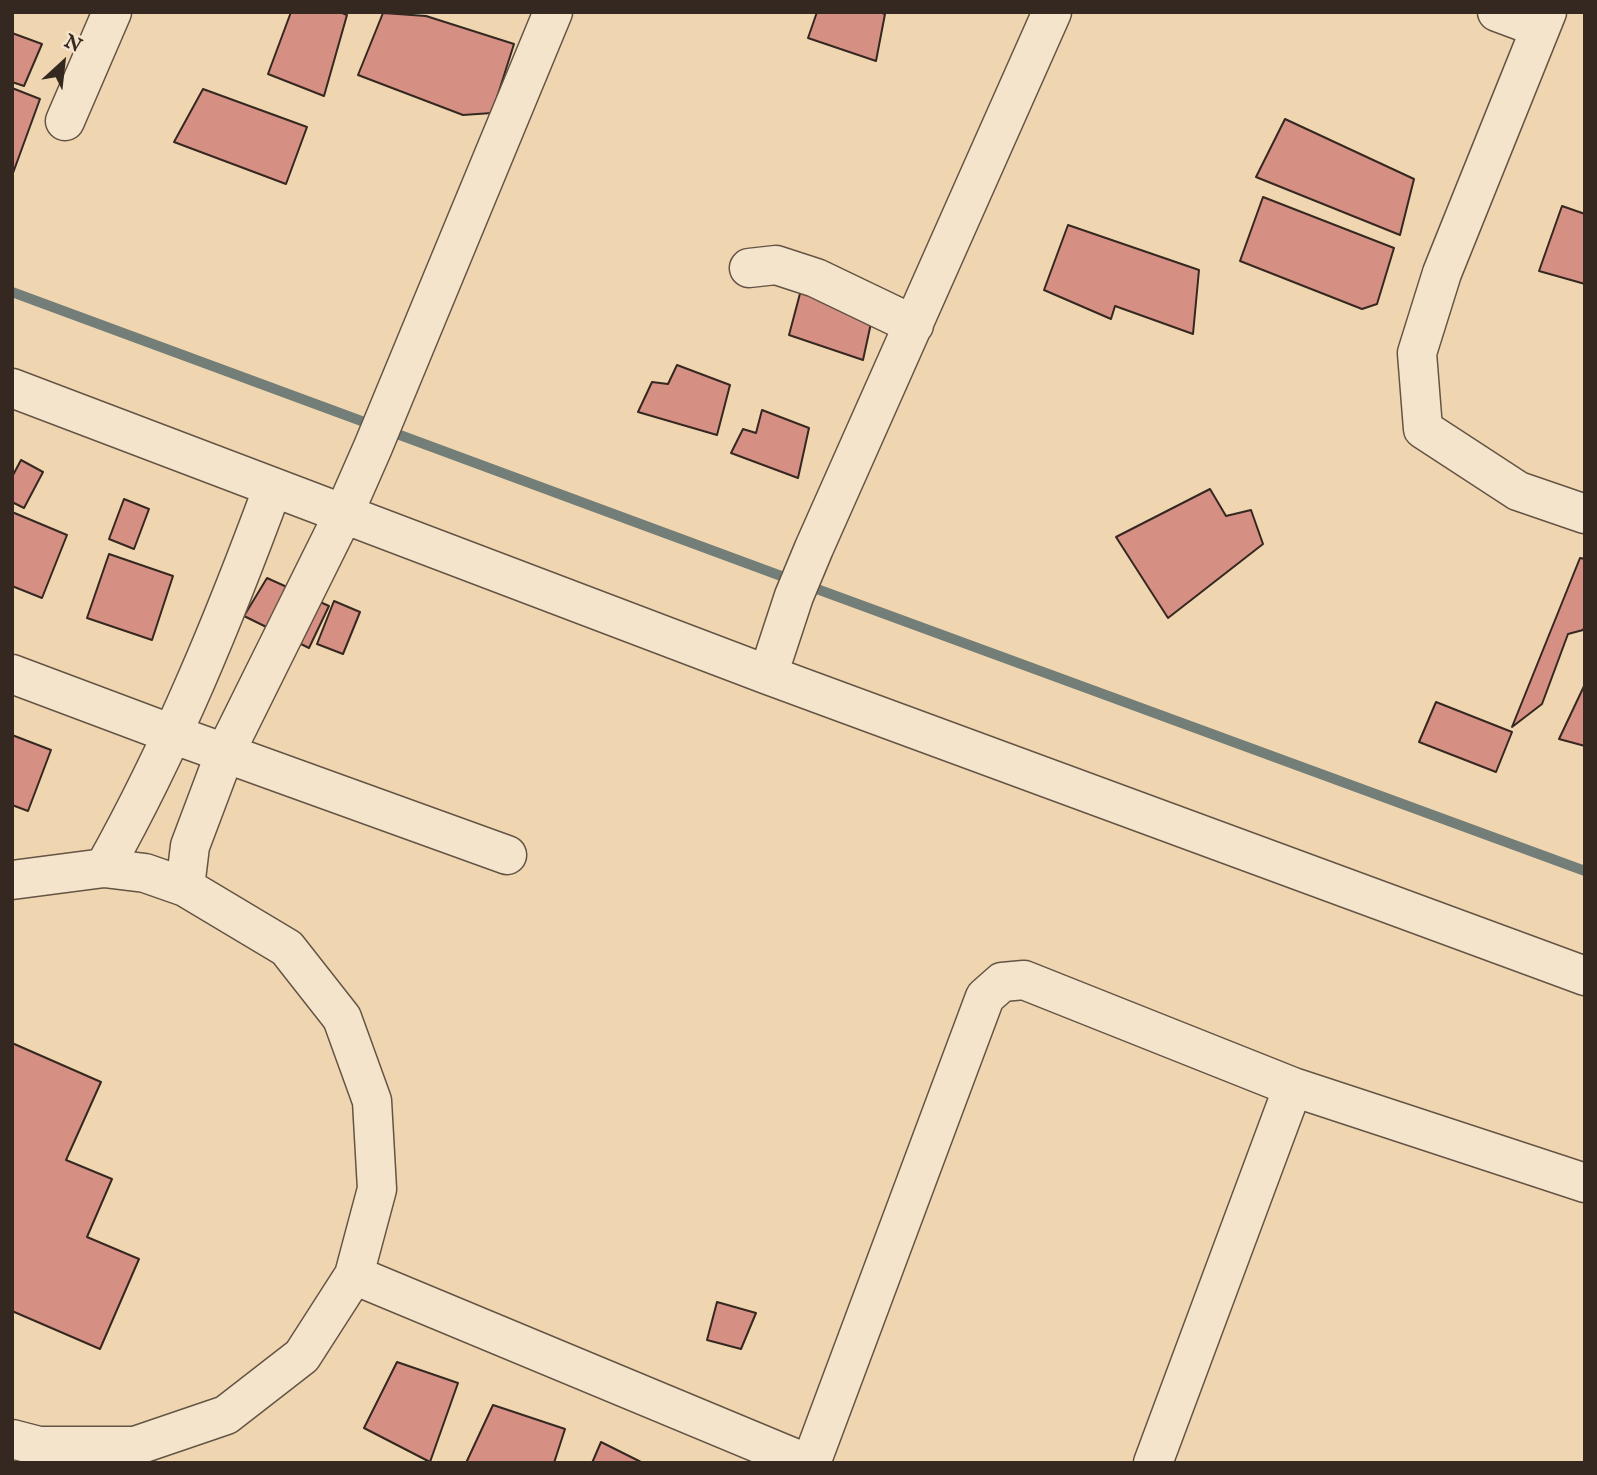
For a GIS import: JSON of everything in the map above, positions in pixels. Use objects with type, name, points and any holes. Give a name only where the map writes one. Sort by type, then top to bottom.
[{"type":"street","points":[[65,121],[112,12]]},
{"type":"street","points":[[185,887],[190,846],[225,753],[344,513],[553,12]]},
{"type":"street","points":[[768,675],[794,596],[814,548],[1052,12]]},
{"type":"street","points":[[1497,12],[1544,20],[1442,273],[1417,353],[1423,429],[1518,491],[1585,514]]},
{"type":"street","points":[[749,268],[775,265],[816,278],[914,324]]},
{"type":"street","points":[[12,388],[768,675],[1585,976]]},
{"type":"street","points":[[104,869],[172,734],[243,568],[273,487]]},
{"type":"street","points":[[12,674],[508,855]]},
{"type":"street","points":[[12,880],[104,869],[145,873],[185,887],[287,948],[342,1018],[372,1101],[377,1189],[354,1275],[302,1356],[226,1415],[135,1446],[38,1446],[12,1439]]},
{"type":"street","points":[[354,1275],[809,1463],[985,997],[1002,982],[1024,980],[1293,1087],[1585,1183]]},
{"type":"street","points":[[1153,1463],[1293,1087]]},
{"type":"building","points":[[291,12],[340,12],[347,15],[324,96],[268,74]]},
{"type":"building","points":[[817,12],[885,14],[876,61],[808,38]]},
{"type":"building","points":[[383,13],[426,16],[514,44],[492,113],[463,115],[358,75]]},
{"type":"building","points":[[12,33],[42,44],[24,86],[12,82]]},
{"type":"building","points":[[12,88],[40,99],[13,173],[12,173]]},
{"type":"building","points":[[203,89],[307,127],[286,184],[174,142]]},
{"type":"building","points":[[1285,119],[1414,179],[1400,235],[1256,177]]},
{"type":"building","points":[[1263,197],[1394,248],[1377,304],[1362,309],[1240,261]]},
{"type":"building","points":[[1562,206],[1585,214],[1585,284],[1539,271]]},
{"type":"building","points":[[1068,225],[1199,270],[1193,334],[1115,306],[1111,319],[1044,290]]},
{"type":"building","points":[[802,286],[873,314],[863,360],[789,335]]},
{"type":"building","points":[[677,365],[730,385],[717,435],[638,412],[652,382],[668,384]]},
{"type":"building","points":[[762,410],[809,428],[798,478],[731,453],[743,429],[756,433]]},
{"type":"building","points":[[21,460],[43,472],[24,508],[12,502],[12,477]]},
{"type":"building","points":[[1210,489],[1226,516],[1251,510],[1263,544],[1168,618],[1116,537]]},
{"type":"building","points":[[124,499],[149,509],[134,549],[109,539]]},
{"type":"building","points":[[12,512],[67,535],[42,598],[12,586]]},
{"type":"building","points":[[109,554],[173,576],[152,640],[87,618]]},
{"type":"building","points":[[1580,558],[1585,559],[1585,626],[1583,630],[1568,634],[1542,704],[1512,727]]},
{"type":"building","points":[[267,578],[329,606],[309,648],[244,616]]},
{"type":"building","points":[[334,601],[360,612],[343,654],[317,644]]},
{"type":"building","points":[[1585,684],[1585,746],[1559,739]]},
{"type":"building","points":[[1436,702],[1512,732],[1496,772],[1419,742]]},
{"type":"building","points":[[12,735],[51,750],[28,811],[12,805]]},
{"type":"building","points":[[12,1043],[101,1082],[66,1160],[112,1179],[87,1237],[139,1259],[100,1349],[12,1311]]},
{"type":"building","points":[[717,1302],[756,1313],[741,1349],[707,1340]]},
{"type":"building","points":[[397,1362],[458,1383],[430,1462],[364,1428]]},
{"type":"building","points":[[493,1405],[565,1429],[554,1463],[466,1463]]},
{"type":"building","points":[[601,1442],[643,1463],[592,1463]]},
{"type":"waterway","points":[[12,292],[375,426]]},
{"type":"waterway","points":[[389,431],[792,580]]},
{"type":"waterway","points":[[806,585],[1585,871]]}]
